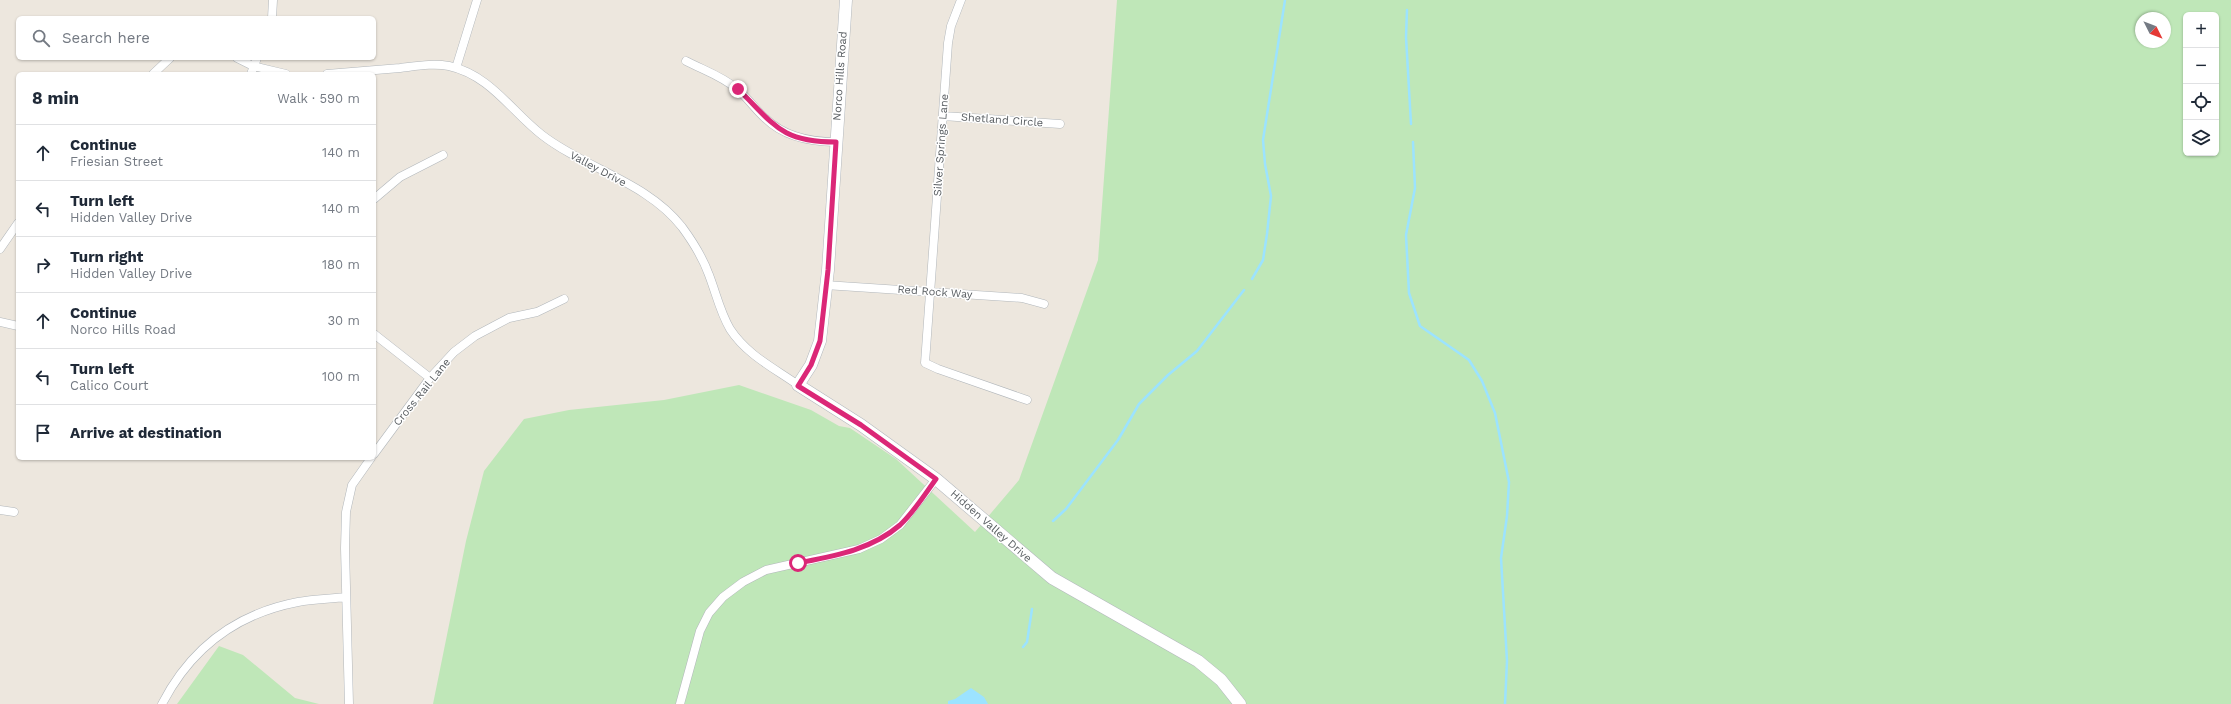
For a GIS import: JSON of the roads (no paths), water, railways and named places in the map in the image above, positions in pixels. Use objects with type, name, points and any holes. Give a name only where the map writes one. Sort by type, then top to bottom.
[{"type":"street","points":[[272,16],[273,0]]},
{"type":"street","points":[[456,68],[477,0]]},
{"type":"street","name":"Norco Hills Road","points":[[825,285],[846,0]]},
{"type":"street","name":"Silver Springs Lane","points":[[961,0],[951,26],[925,363],[938,369],[1027,400]]},
{"type":"street","points":[[155,72],[168,60]]},
{"type":"street","points":[[240,60],[252,70],[269,72]]},
{"type":"street","points":[[252,70],[256,60]]},
{"type":"street","points":[[686,61],[722,78],[752,102],[765,118],[782,131],[801,139],[836,142]]},
{"type":"street","name":"Valley Drive","points":[[348,72],[430,64],[456,68],[472,74],[490,86],[541,134],[562,149],[653,199],[668,212],[694,244],[709,274],[723,316],[731,330],[744,346],[759,359],[798,386]]},
{"type":"street","name":"Shetland Circle","points":[[943,116],[1060,124]]},
{"type":"street","points":[[376,197],[400,177],[444,155]]},
{"type":"street","points":[[0,249],[16,226]]},
{"type":"street","points":[[798,386],[811,365],[820,341],[825,285]]},
{"type":"street","name":"Red Rock Way","points":[[825,285],[1022,298],[1044,304]]},
{"type":"street","name":"Cross Rail Lane","points":[[376,451],[430,378],[454,352],[475,336],[509,318],[537,312],[564,299]]},
{"type":"street","points":[[0,322],[16,326]]},
{"type":"street","points":[[376,336],[430,378]]},
{"type":"street","name":"Hidden Valley Drive","points":[[798,386],[861,425],[936,479],[1052,578],[1198,661],[1221,680],[1240,704]]},
{"type":"street","points":[[349,704],[345,548],[346,512],[352,485],[370,460]]},
{"type":"street","points":[[680,704],[700,631],[709,613],[723,597],[743,582],[766,570],[859,549],[881,539],[900,525],[936,479]]},
{"type":"street","points":[[0,510],[14,512]]},
{"type":"street","points":[[162,704],[188,664],[208,642],[232,626],[297,602],[346,597]]},
{"type":"water","points":[[971,688],[984,697],[988,704],[948,704],[948,701],[955,699]]},
{"type":"waterway","points":[[1252,279],[1263,260],[1267,234],[1271,196],[1265,164],[1263,140],[1285,0]]},
{"type":"waterway","points":[[1407,10],[1406,37],[1411,124]]},
{"type":"waterway","points":[[1413,142],[1415,188],[1406,235],[1409,293],[1420,326],[1469,360],[1482,381],[1495,413],[1509,482],[1507,516],[1501,558],[1507,661],[1505,704]]},
{"type":"waterway","points":[[1053,521],[1066,509],[1118,440],[1139,404],[1168,375],[1197,351],[1244,290]]},
{"type":"waterway","points":[[1023,647],[1027,642],[1032,609]]}]
